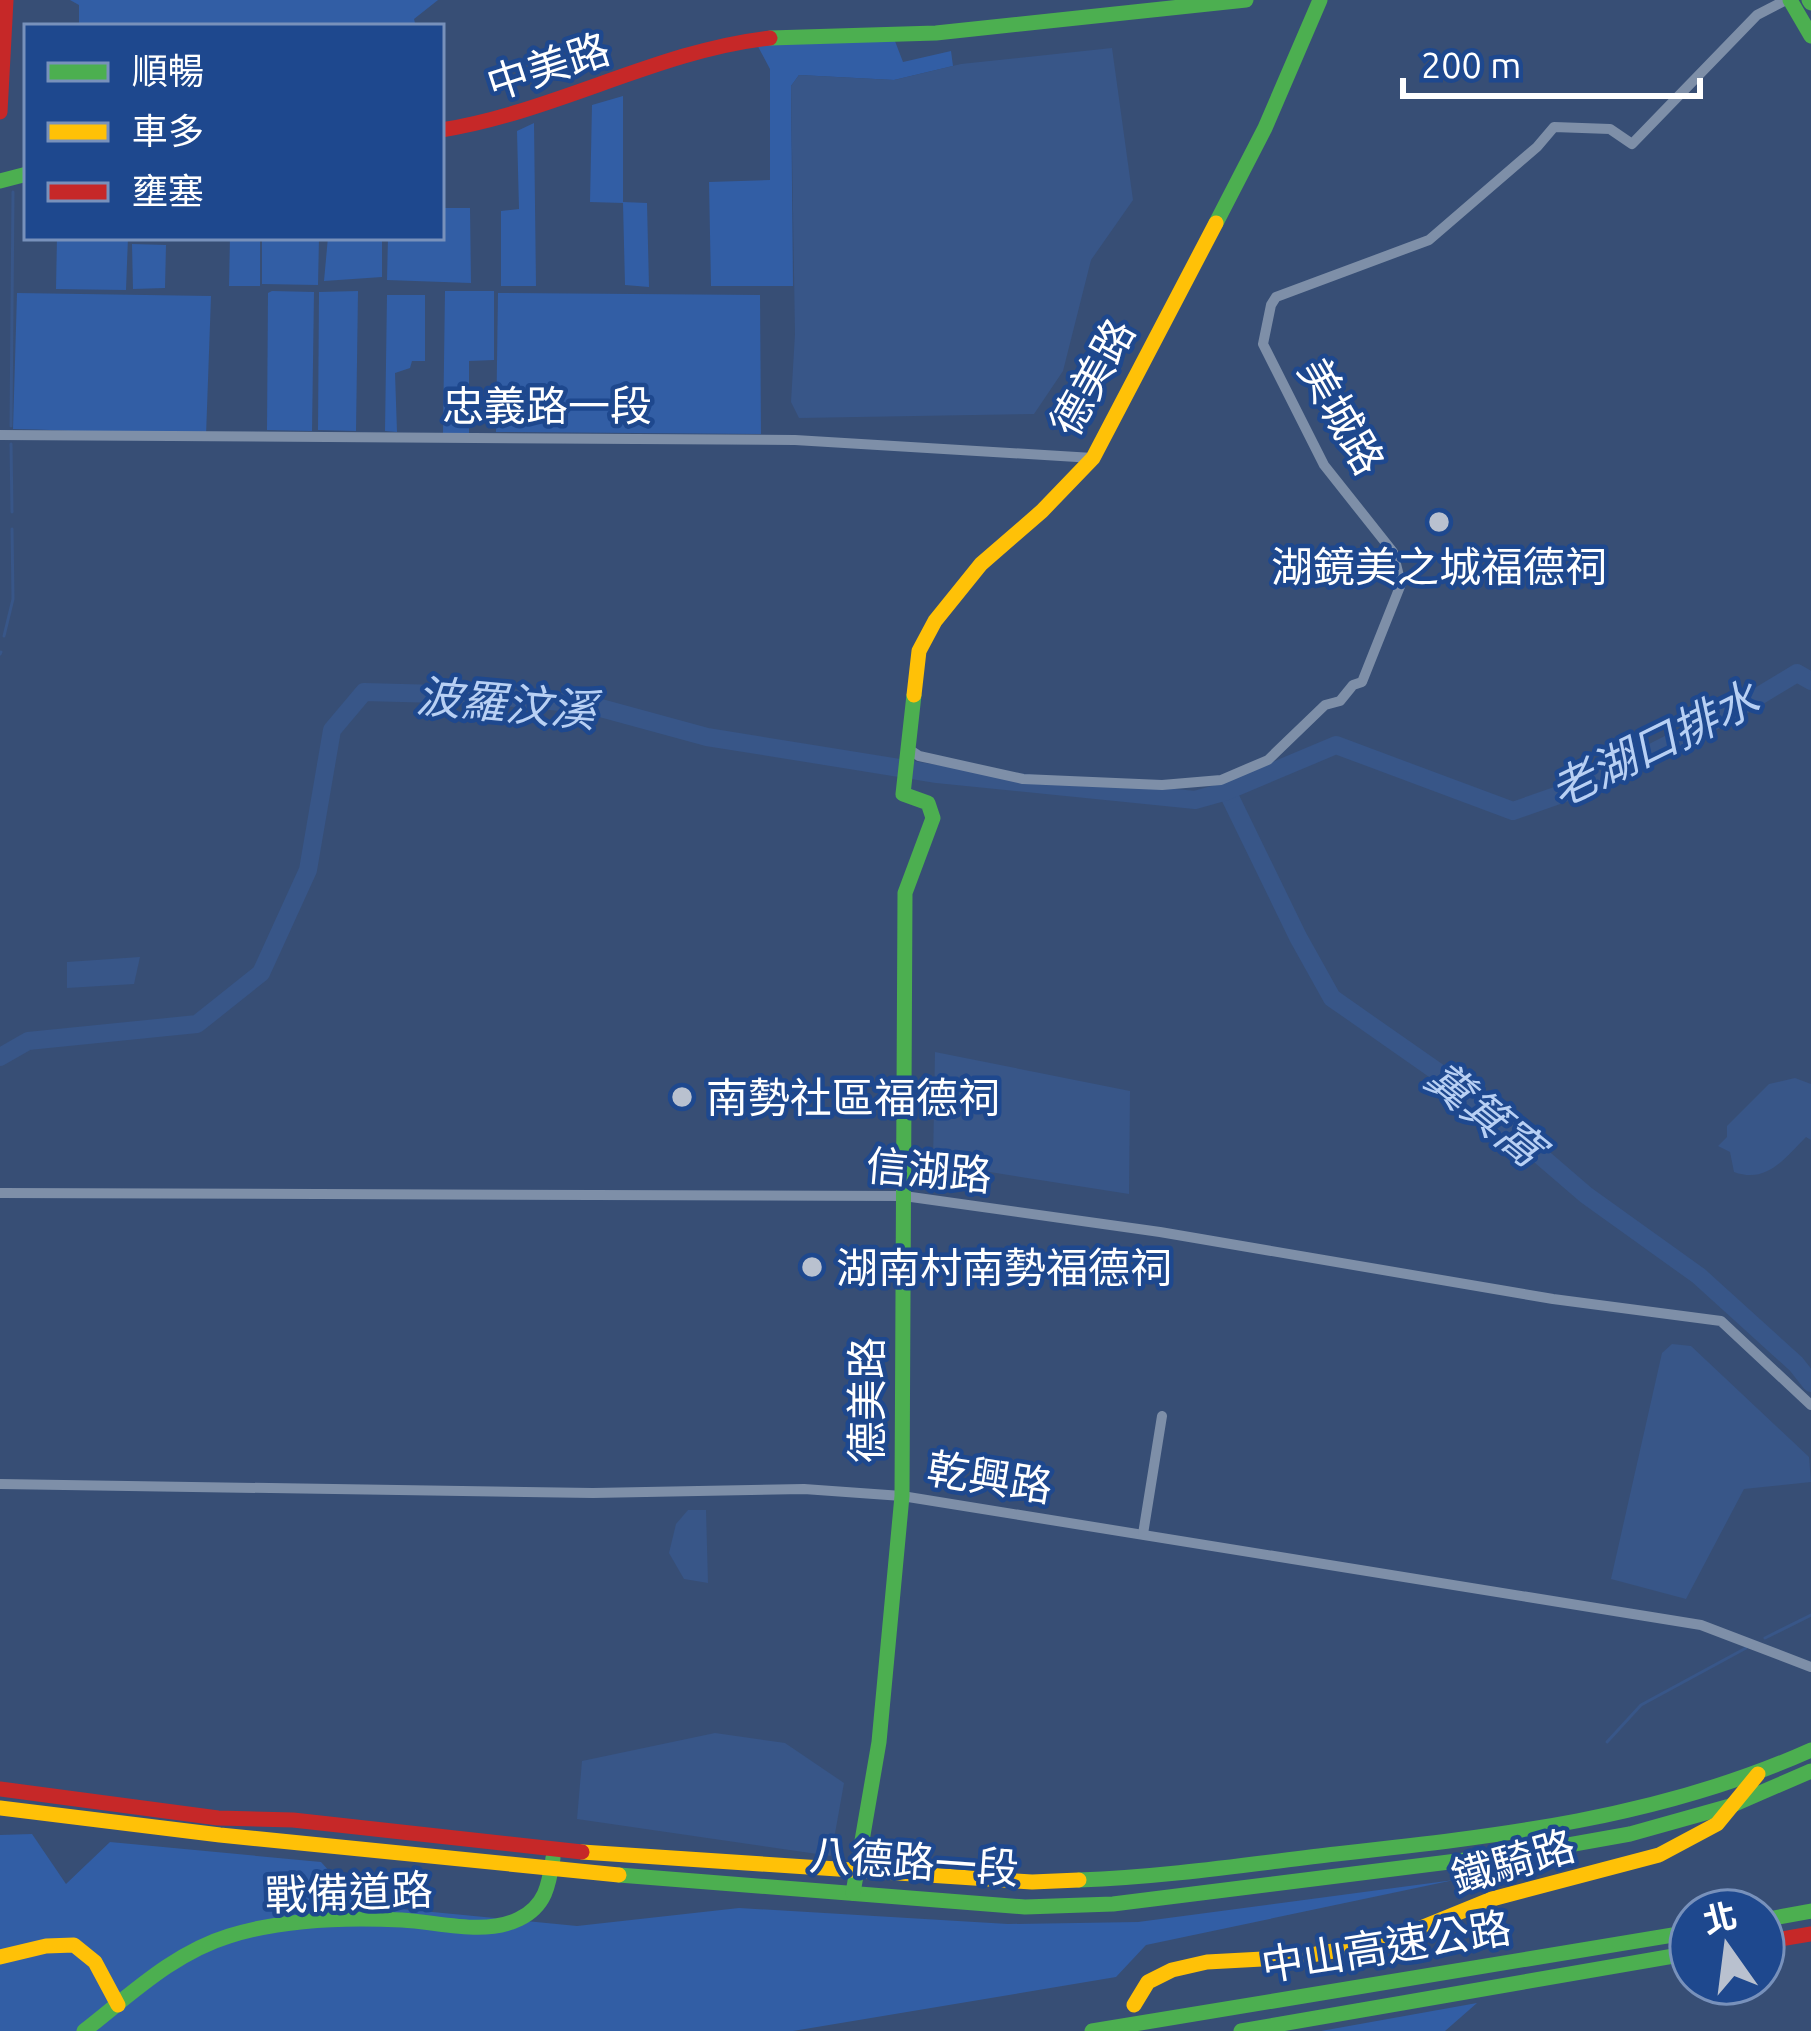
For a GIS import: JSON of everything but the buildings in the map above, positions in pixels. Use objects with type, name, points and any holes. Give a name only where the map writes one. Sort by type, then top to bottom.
[{"type":"main road","points":[[0,112],[6,0]]},
{"type":"main road","name":"中美路","points":[[444,130],[484,126],[533,112],[719,47],[754,40],[893,36],[1246,0]]},
{"type":"main road","name":"德美路","points":[[853,1893],[879,1742],[902,1496],[905,892],[933,818],[928,803],[903,794],[919,651],[935,621],[981,564],[1093,458],[1265,128],[1320,0]]},
{"type":"main road","points":[[1788,0],[1811,36]]},
{"type":"main road","name":"八德路一段","points":[[0,1808],[220,1835],[1032,1882],[1141,1876],[1522,1833],[1627,1814],[1758,1774],[1811,1750]]},
{"type":"main road","name":"八德路一段","points":[[0,1790],[218,1818],[293,1820],[554,1857],[663,1879],[1025,1907],[1113,1904],[1529,1852],[1630,1834],[1730,1806],[1811,1771]]},
{"type":"main road","name":"鐵騎路","points":[[1134,2005],[1150,1978],[1168,1970],[1358,1947],[1417,1930],[1491,1900],[1668,1852],[1714,1827],[1758,1774]]},
{"type":"main road","name":"戰備道路","points":[[83,2031],[182,1955],[225,1936],[259,1928],[399,1919],[509,1924],[533,1911],[548,1892],[554,1857]]},
{"type":"main road","name":"中山高速公路","points":[[1092,2031],[1667,1936]]},
{"type":"main road","points":[[0,1957],[71,1942],[95,1959],[118,2005]]},
{"type":"main road","name":"中山高速公路","points":[[1241,2031],[1667,1958]]},
{"type":"street","name":"美城路","points":[[906,753],[1009,778],[1162,785],[1221,779],[1268,760],[1325,706],[1340,701],[1353,685],[1362,682],[1401,584],[1394,552],[1324,465],[1269,357],[1263,344],[1270,304],[1276,297],[1429,240],[1538,147],[1554,127],[1610,129],[1633,145],[1757,15],[1788,0]]},
{"type":"street","name":"忠義路一段","points":[[0,436],[795,440],[1093,458]]},
{"type":"street","name":"信湖路","points":[[0,1193],[904,1196],[1160,1232],[1553,1299],[1721,1321],[1811,1405]]},
{"type":"street","points":[[1143,1534],[1162,1416]]},
{"type":"street","name":"乾興路","points":[[0,1484],[570,1492],[804,1489],[902,1496],[1700,1625],[1811,1667]]},
{"type":"shaded area","points":[[70,0],[438,0],[414,19],[415,24],[79,24],[79,5]]},
{"type":"shaded area","points":[[893,36],[903,62],[951,51],[953,66],[894,80],[799,75],[791,86],[793,286],[711,286],[709,182],[770,180],[770,69],[754,39]]},
{"type":"shaded area","points":[[1112,48],[1133,200],[1091,260],[1063,371],[1034,414],[799,418],[791,402],[795,334],[791,86],[799,75],[894,80],[961,64]]},
{"type":"shaded area","points":[[623,96],[623,202],[647,203],[649,287],[625,285],[623,203],[590,202],[592,105]]},
{"type":"shaded area","points":[[534,123],[536,286],[501,286],[501,211],[519,209],[517,131]]},
{"type":"shaded area","points":[[444,208],[470,208],[471,283],[387,280],[388,240],[444,240]]},
{"type":"shaded area","points":[[57,240],[128,240],[126,290],[56,289]]},
{"type":"shaded area","points":[[230,240],[260,240],[260,286],[229,286]]},
{"type":"shaded area","points":[[262,240],[319,240],[318,285],[262,284]]},
{"type":"shaded area","points":[[328,240],[382,240],[382,277],[324,281]]},
{"type":"shaded area","points":[[132,244],[166,245],[165,288],[133,289]]},
{"type":"shaded area","points":[[358,291],[356,431],[318,430],[319,292]]},
{"type":"shaded area","points":[[445,291],[494,291],[494,360],[469,361],[469,433],[443,433]]},
{"type":"shaded area","points":[[314,292],[312,431],[267,430],[268,293]]},
{"type":"shaded area","points":[[17,293],[211,296],[206,436],[13,429]]},
{"type":"shaded area","points":[[498,293],[760,295],[761,434],[496,432]]},
{"type":"shaded area","points":[[387,295],[425,295],[425,361],[412,361],[410,368],[395,373],[397,432],[385,431]]},
{"type":"shaded area","points":[[140,957],[134,984],[67,988],[67,962]]},
{"type":"shaded area","points":[[935,1052],[1130,1091],[1129,1194],[933,1163]]},
{"type":"shaded area","points":[[1795,1078],[1811,1084],[1811,1140],[1806,1137],[1765,1172],[1734,1172],[1730,1152],[1718,1146],[1727,1137],[1727,1126],[1769,1084]]},
{"type":"shaded area","points":[[1672,1344],[1691,1346],[1809,1457],[1811,1482],[1744,1489],[1686,1599],[1611,1579],[1662,1353]]},
{"type":"shaded area","points":[[688,1510],[706,1510],[708,1583],[684,1579],[669,1553],[676,1524]]},
{"type":"shaded area","points":[[715,1733],[785,1743],[844,1783],[831,1856],[577,1819],[582,1761]]},
{"type":"shaded area","points":[[32,1834],[66,1884],[110,1842],[321,1862],[360,1905],[577,1926],[739,1908],[1008,1924],[1138,1922],[1454,1880],[1146,1945],[1116,1977],[793,2031],[0,2031],[0,1835]]},
{"type":"shaded area","points":[[1477,2003],[1445,2031],[1321,2031]]},
{"type":"waterway","points":[[11,426],[13,192]]},
{"type":"waterway","points":[[11,444],[12,512]]},
{"type":"waterway","points":[[4,636],[13,599],[12,529]]},
{"type":"waterway","name":"波羅汶溪","points":[[0,1057],[28,1041],[197,1024],[261,973],[308,870],[332,730],[364,692],[586,704],[707,737],[937,774],[1195,800],[1336,745],[1513,811],[1590,784],[1734,711],[1797,673],[1811,681]]},
{"type":"waterway","name":"糞箕窩","points":[[1227,791],[1332,998],[1465,1091],[1586,1195],[1699,1276],[1811,1383]]},
{"type":"waterway","points":[[1765,1638],[1811,1615]]},
{"type":"waterway","points":[[1607,1742],[1641,1705],[1746,1648]]},
{"type":"traffic: fast","points":[[770,38],[936,33],[1246,0]]},
{"type":"traffic: fast","points":[[1216,223],[1265,128],[1320,0]]},
{"type":"traffic: fast","points":[[1790,0],[1811,36]]},
{"type":"traffic: fast","points":[[0,181],[24,175]]},
{"type":"traffic: fast","points":[[853,1893],[879,1742],[902,1496],[905,893],[933,818],[928,803],[903,794],[914,695]]},
{"type":"traffic: fast","points":[[1079,1880],[1240,1866],[1578,1821],[1696,1792],[1811,1750]]},
{"type":"traffic: fast","points":[[619,1875],[1025,1907],[1113,1904],[1529,1852],[1630,1834],[1730,1806],[1811,1771]]},
{"type":"traffic: fast","points":[[84,2031],[170,1964],[250,1930],[336,1919],[476,1927],[519,1919],[541,1901],[553,1858]]},
{"type":"traffic: fast","points":[[1787,1916],[1811,1911]]},
{"type":"traffic: fast","points":[[1092,2031],[1667,1936]]},
{"type":"traffic: fast","points":[[1241,2031],[1667,1957]]},
{"type":"traffic: slow","points":[[914,695],[919,651],[935,621],[981,564],[1093,458],[1216,223]]},
{"type":"traffic: slow","points":[[1134,2005],[1148,1982],[1172,1970],[1355,1947],[1416,1930],[1492,1899],[1659,1855],[1717,1824],[1758,1774]]},
{"type":"traffic: slow","points":[[0,1808],[619,1875]]},
{"type":"traffic: slow","points":[[582,1852],[1032,1882],[1079,1880]]},
{"type":"traffic: slow","points":[[0,1957],[74,1945],[95,1962],[118,2005]]},
{"type":"traffic: jam","points":[[0,112],[6,0]]},
{"type":"traffic: jam","points":[[444,129],[525,110],[688,55],[770,38]]},
{"type":"traffic: jam","points":[[0,1789],[218,1818],[293,1820],[582,1852]]},
{"type":"traffic: jam","points":[[1787,1938],[1811,1934]]},
{"type":"place","name":"湖鏡美之城福德祠","points":[[1439,522]]},
{"type":"place","name":"南勢社區福德祠","points":[[682,1097]]},
{"type":"place","name":"湖南村南勢福德祠","points":[[812,1267]]},
{"type":"water label","name":"老湖口排水","points":[[1654,744]]}]
